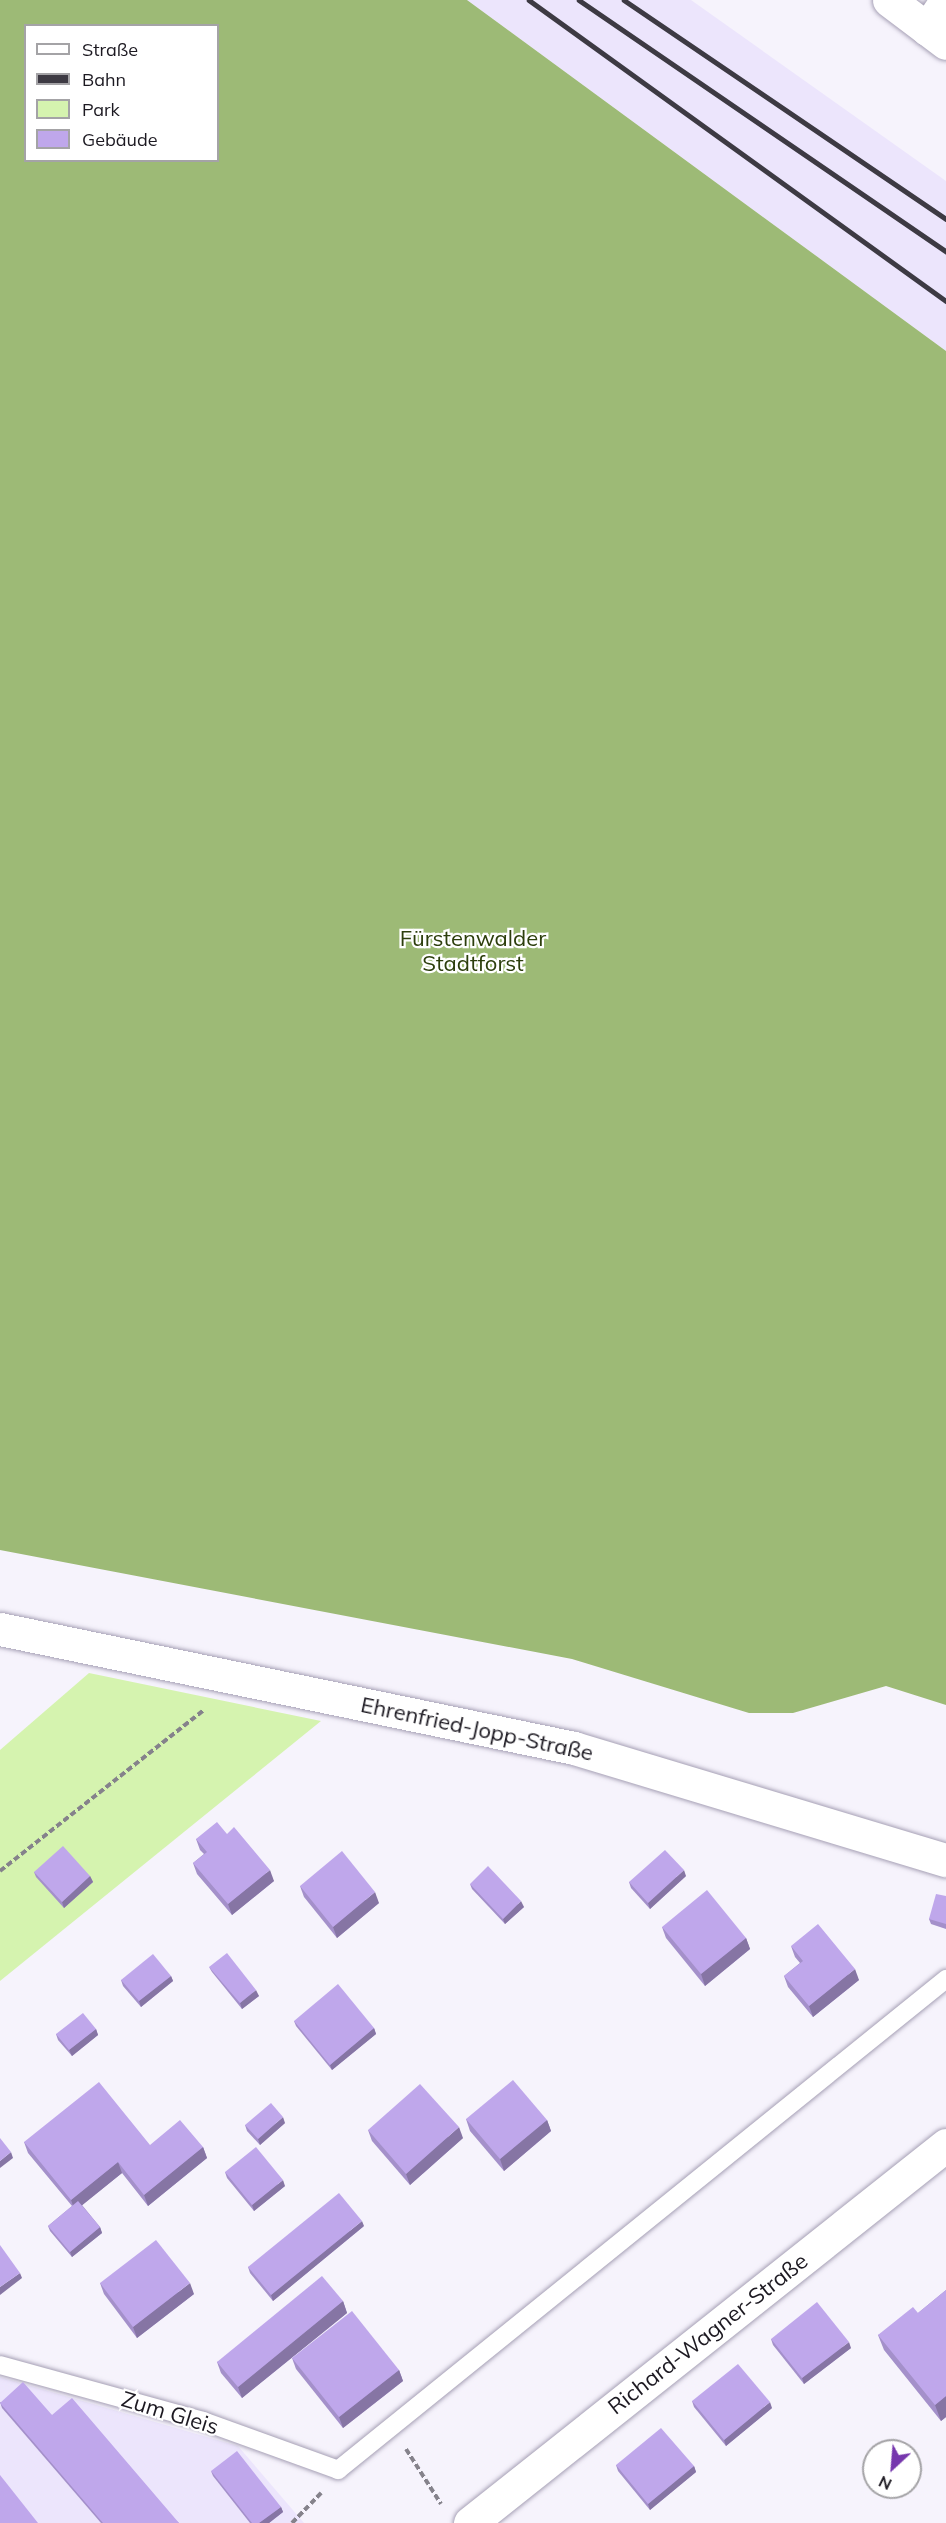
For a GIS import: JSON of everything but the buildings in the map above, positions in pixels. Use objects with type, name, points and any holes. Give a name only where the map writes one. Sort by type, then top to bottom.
[{"type":"street","points":[[889,0],[936,36],[946,1]]},
{"type":"street","name":"Ehrenfried-Jopp-Straße","points":[[0,1629],[574,1748],[946,1860]]},
{"type":"street","name":"Richard-Wagner-Straße","points":[[470,2523],[946,2145]]},
{"type":"lane","points":[[338,2470],[946,1979]]},
{"type":"lane","name":"Zum Gleis","points":[[0,2365],[203,2421],[338,2470]]},
{"type":"path","points":[[0,1871],[242,1680]]},
{"type":"path","points":[[391,2426],[443,2506]]},
{"type":"path","points":[[292,2523],[310,2508],[338,2470]]},
{"type":"shaded area","points":[[467,0],[691,0],[946,181],[946,351]]},
{"type":"shaded area","points":[[0,2377],[238,2446],[304,2523],[0,2523]]},
{"type":"green space","name":"Fürstenwalder Stadtforst","points":[[0,0],[467,0],[946,351],[946,1705],[886,1686],[793,1713],[749,1713],[572,1659],[0,1550]]},
{"type":"green space","points":[[89,1673],[321,1721],[0,1981],[0,1750]]},
{"type":"railway","points":[[529,0],[946,301]]},
{"type":"railway","points":[[579,0],[946,251]]},
{"type":"railway","points":[[624,0],[946,219]]}]
